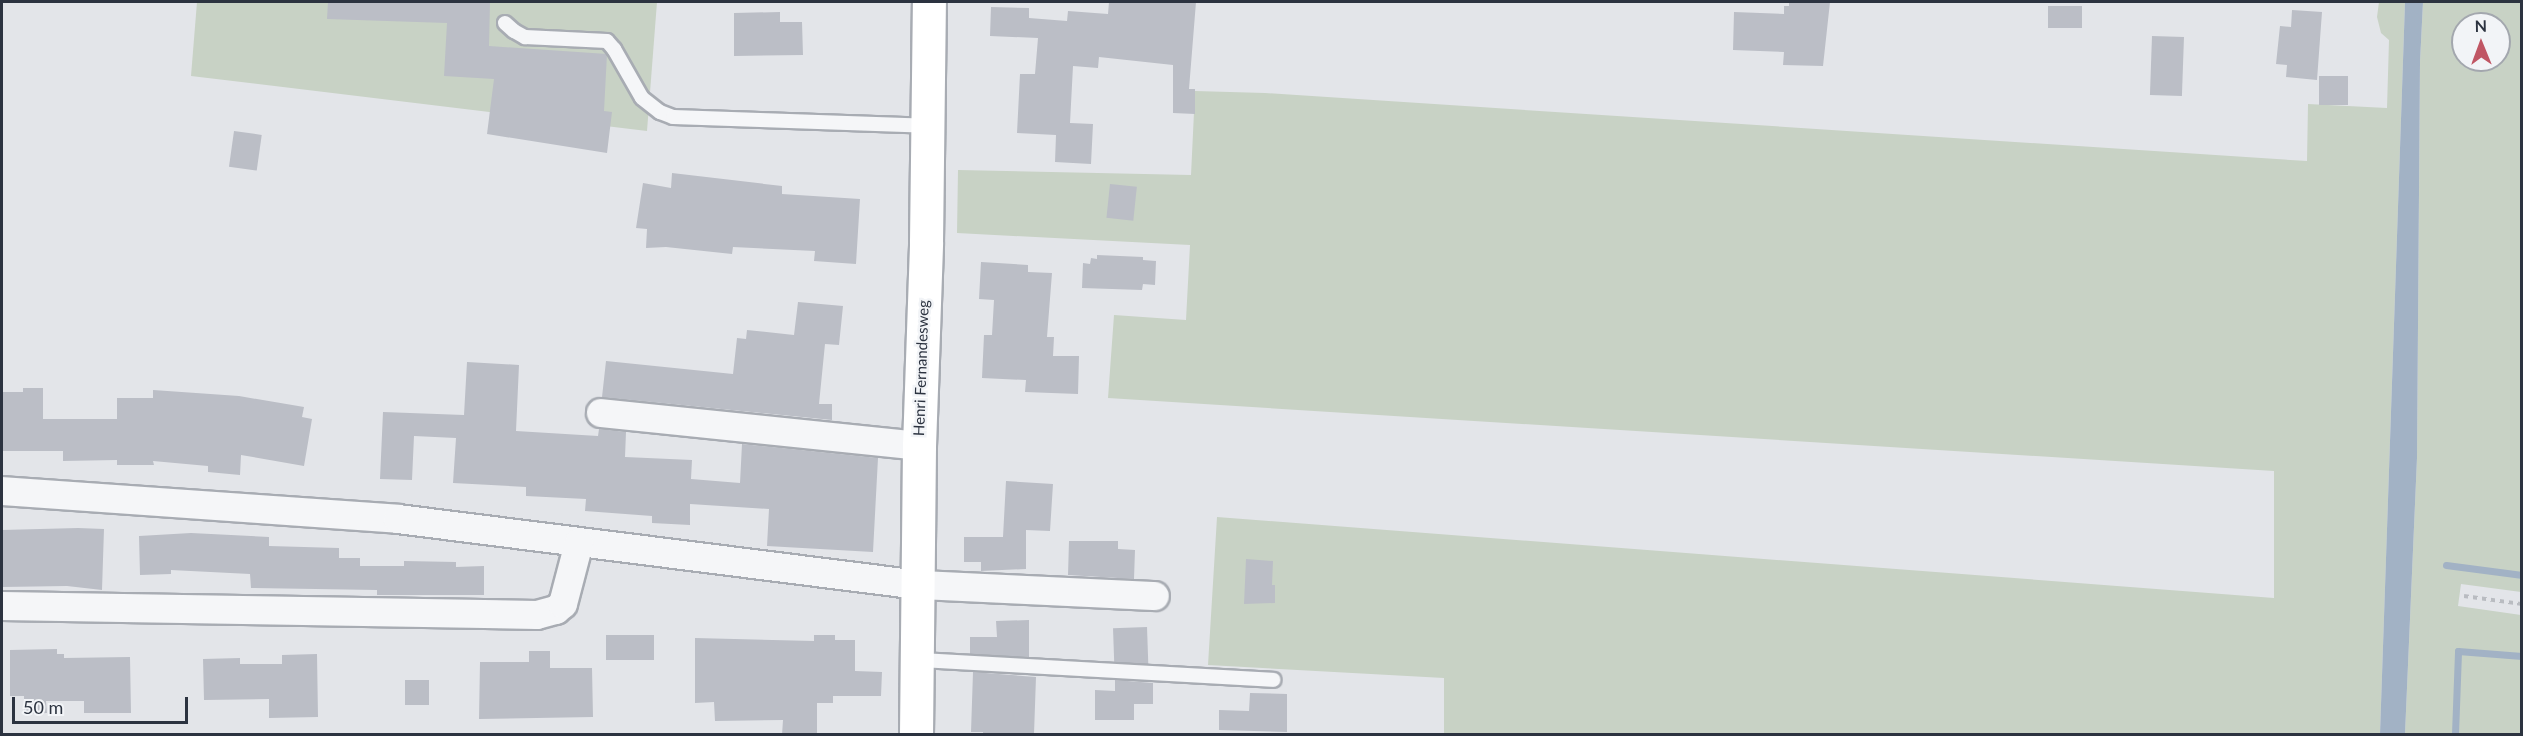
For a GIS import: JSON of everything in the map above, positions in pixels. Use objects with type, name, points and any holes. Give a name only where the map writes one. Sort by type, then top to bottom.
[{"type":"street","name":"Henri Fernandesweg","points":[[916,735],[919,660],[919,446],[929,2]]},
{"type":"street","points":[[601,413],[919,446]]},
{"type":"street","points":[[2,490],[398,519],[919,585],[1155,596]]},
{"type":"street","points":[[2,606],[537,615],[556,610],[563,604],[579,543]]},
{"type":"lane","points":[[505,23],[525,37],[607,41],[642,98],[660,112],[673,117],[927,126]]},
{"type":"lane","points":[[919,660],[1273,680]]},
{"type":"path","points":[[2464,596],[2522,604]]},
{"type":"shaded area","points":[[197,2],[657,2],[647,131],[191,76]]},
{"type":"shaded area","points":[[2379,2],[2405,2],[2380,734],[1444,734],[1444,678],[1208,665],[1217,517],[2274,598],[2274,471],[1108,398],[1114,315],[1186,320],[1190,245],[957,233],[958,170],[1191,175],[1195,91],[1265,93],[2307,161],[2308,104],[2387,108],[2389,40],[2381,33],[2377,17]]},
{"type":"shaded area","points":[[2423,2],[2521,2],[2521,592],[2461,584],[2458,606],[2521,615],[2521,734],[2405,734],[2417,458],[2420,62]]},
{"type":"water","points":[[2405,2],[2423,2],[2420,62],[2417,458],[2405,734],[2380,734]]},
{"type":"building","points":[[328,2],[490,2],[489,46],[607,54],[604,111],[612,112],[607,153],[487,134],[494,79],[444,76],[447,23],[327,19]]},
{"type":"building","points":[[1109,2],[1196,2],[1189,89],[1195,89],[1195,114],[1173,113],[1173,65],[1099,57],[1098,68],[1073,66],[1070,123],[1093,124],[1091,164],[1055,162],[1056,135],[1017,133],[1020,74],[1035,74],[1038,38],[990,36],[991,7],[1029,8],[1029,18],[1067,21],[1068,11],[1108,14]]},
{"type":"building","points":[[1789,2],[1830,2],[1823,66],[1783,65],[1784,52],[1733,50],[1734,12],[1784,14],[1784,6],[1789,6]]},
{"type":"building","points":[[2048,6],[2082,6],[2082,28],[2048,28]]},
{"type":"building","points":[[2292,10],[2322,12],[2317,80],[2286,77],[2287,65],[2276,64],[2280,26],[2291,27]]},
{"type":"building","points":[[780,12],[780,22],[802,22],[803,55],[734,56],[734,13]]},
{"type":"building","points":[[2152,36],[2184,37],[2182,96],[2150,95]]},
{"type":"building","points":[[2319,76],[2348,76],[2348,105],[2319,105]]},
{"type":"building","points":[[234,131],[262,135],[257,171],[229,167]]},
{"type":"building","points":[[672,173],[782,186],[782,194],[860,199],[856,264],[814,261],[815,251],[733,247],[732,254],[666,247],[646,248],[647,229],[636,228],[643,183],[671,188]]},
{"type":"building","points":[[1110,184],[1137,187],[1133,221],[1106,218]]},
{"type":"building","points":[[1097,255],[1143,257],[1143,260],[1156,261],[1155,285],[1143,284],[1142,290],[1082,288],[1083,263],[1090,264],[1091,258],[1097,259]]},
{"type":"building","points":[[981,262],[1028,265],[1028,272],[1052,273],[1047,337],[1054,337],[1053,356],[1079,356],[1078,394],[1025,392],[1026,380],[982,378],[984,335],[992,335],[994,300],[979,299]]},
{"type":"building","points":[[798,302],[843,306],[839,345],[825,344],[819,404],[832,404],[832,420],[602,397],[606,361],[733,374],[737,338],[746,339],[747,330],[794,335]]},
{"type":"building","points":[[467,362],[519,365],[516,431],[598,436],[599,429],[626,432],[625,457],[692,460],[691,479],[740,483],[742,444],[878,458],[873,552],[767,546],[769,509],[690,504],[690,525],[652,523],[652,516],[585,511],[586,499],[526,496],[526,487],[453,483],[456,438],[414,436],[412,480],[380,479],[383,412],[464,415]]},
{"type":"building","points":[[23,388],[43,388],[43,419],[117,419],[117,398],[153,398],[153,390],[239,396],[304,407],[302,417],[312,419],[304,466],[241,455],[240,475],[208,472],[208,466],[153,461],[154,465],[117,465],[117,460],[63,461],[63,451],[2,451],[2,392],[23,392]]},
{"type":"building","points":[[1006,481],[1053,484],[1050,531],[1026,530],[1026,569],[981,571],[981,562],[964,562],[964,537],[1003,537]]},
{"type":"building","points":[[104,529],[102,590],[67,586],[2,587],[2,530]]},
{"type":"building","points":[[191,533],[269,537],[269,546],[339,548],[339,558],[360,558],[360,566],[404,566],[404,561],[456,562],[456,567],[484,566],[484,595],[377,595],[377,590],[251,588],[250,574],[171,570],[171,574],[140,575],[139,536]]},
{"type":"building","points":[[1069,541],[1118,541],[1118,549],[1135,550],[1134,579],[1068,575]]},
{"type":"building","points":[[1246,559],[1273,561],[1272,585],[1275,585],[1275,603],[1244,604]]},
{"type":"building","points":[[1029,620],[1029,657],[970,654],[970,637],[997,637],[996,621]]},
{"type":"building","points":[[1147,627],[1148,664],[1114,665],[1113,628]]},
{"type":"building","points":[[606,635],[654,635],[654,660],[606,660]]},
{"type":"building","points":[[814,635],[835,635],[835,640],[855,640],[855,671],[882,672],[881,696],[833,696],[833,703],[817,703],[817,735],[782,735],[783,720],[715,721],[714,702],[695,703],[695,638],[814,641]]},
{"type":"building","points":[[57,649],[57,654],[64,654],[64,658],[130,657],[131,713],[84,713],[84,701],[46,701],[47,713],[24,714],[24,696],[10,696],[10,650]]},
{"type":"building","points":[[529,651],[550,651],[550,668],[592,668],[593,717],[479,719],[480,662],[529,662]]},
{"type":"building","points":[[317,654],[318,717],[269,718],[269,699],[204,700],[203,659],[240,658],[240,664],[282,664],[282,655]]},
{"type":"building","points":[[973,672],[1036,677],[1034,734],[983,735],[983,732],[971,732]]},
{"type":"building","points":[[405,680],[429,680],[429,705],[405,705]]},
{"type":"building","points":[[1115,680],[1153,683],[1153,704],[1134,704],[1134,720],[1095,720],[1095,690],[1115,691]]},
{"type":"building","points":[[1250,693],[1287,694],[1287,732],[1219,730],[1219,710],[1249,711]]},
{"type":"waterway","points":[[2446,565],[2522,575]]},
{"type":"waterway","points":[[2455,734],[2458,651],[2522,656]]}]
